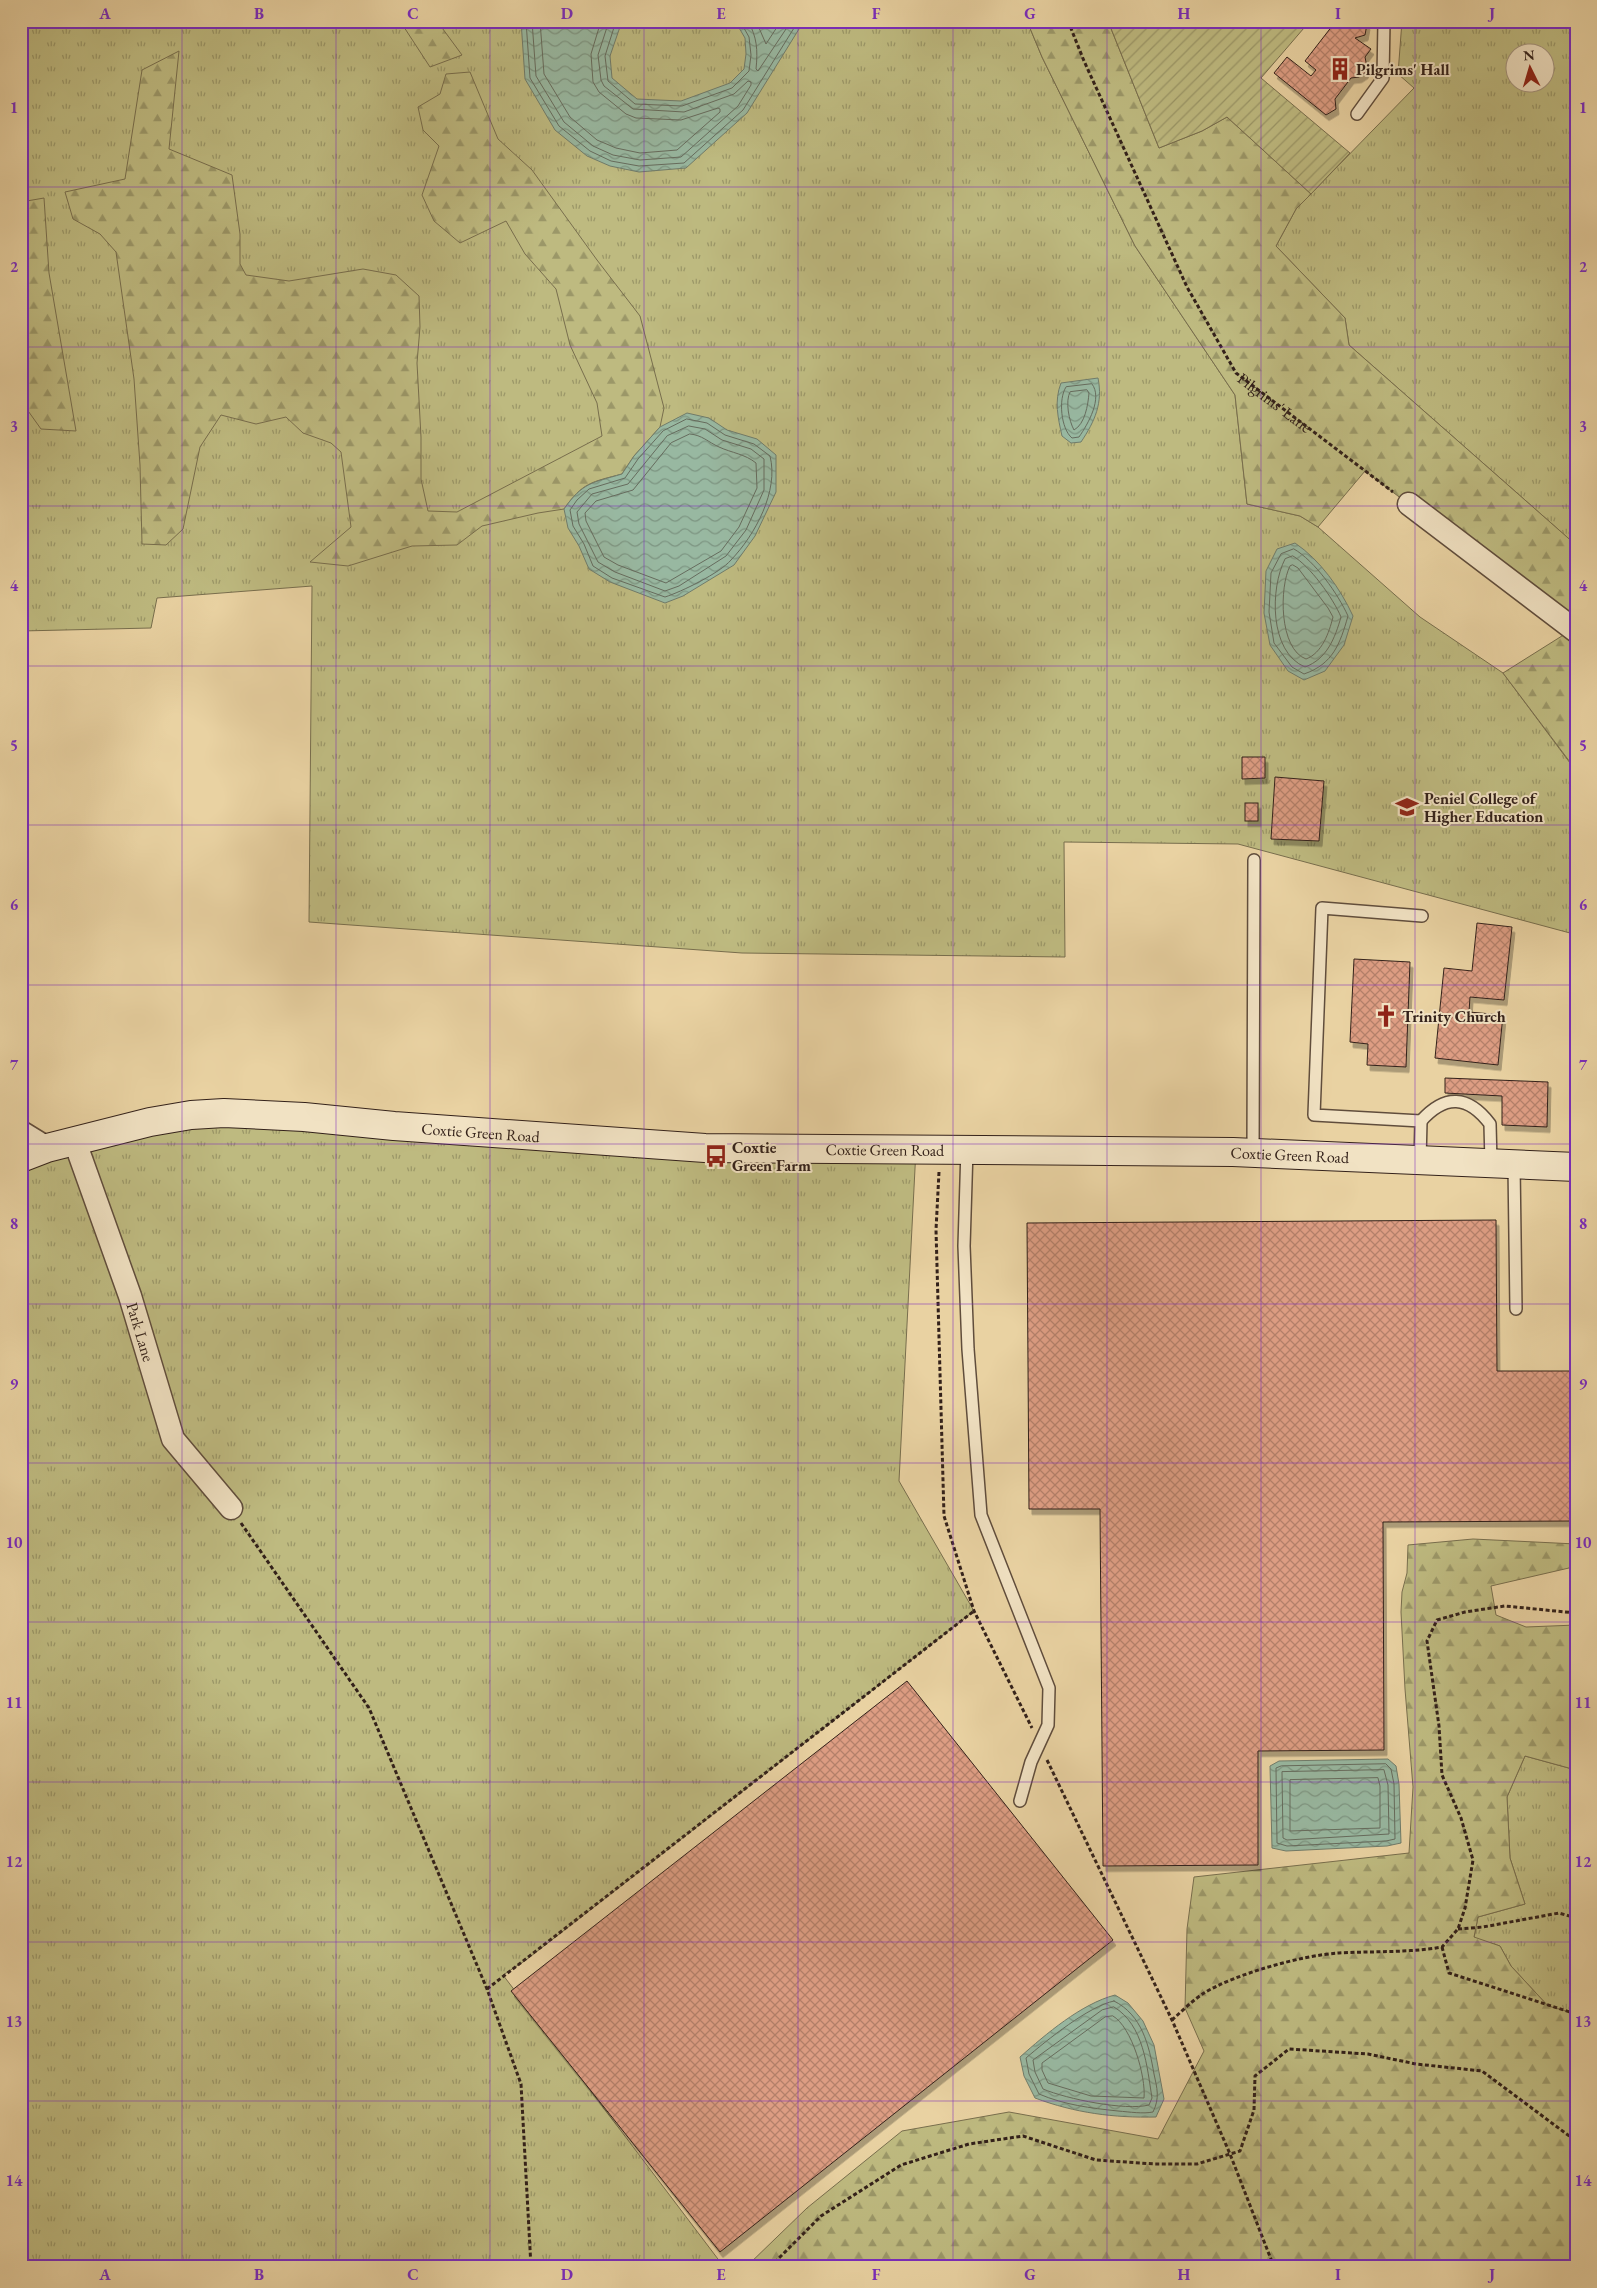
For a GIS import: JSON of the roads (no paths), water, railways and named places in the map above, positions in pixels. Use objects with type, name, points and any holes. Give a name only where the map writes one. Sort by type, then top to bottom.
[{"type":"street","points":[[1410,504],[1576,631]]},
{"type":"street","name":"Coxtie Green Road","points":[[21,1158],[47,1148],[150,1122],[191,1115],[224,1113],[304,1117],[394,1126],[705,1148],[1253,1153],[1576,1168]]},
{"type":"street","points":[[21,1132],[47,1148]]},
{"type":"street","name":"Park Lane","points":[[75,1142],[130,1296],[172,1439],[231,1508]]},
{"type":"lane","points":[[1357,114],[1383,78],[1384,21]]},
{"type":"lane","points":[[1253,1153],[1254,860]]},
{"type":"lane","points":[[1422,916],[1322,908],[1314,1115],[1422,1121]]},
{"type":"lane","points":[[1420,1161],[1422,1121],[1431,1110],[1443,1102],[1460,1102],[1472,1105],[1490,1124],[1503,1164],[1516,1308]]},
{"type":"lane","points":[[967,1149],[964,1246],[968,1350],[981,1515],[1049,1688],[1048,1725],[1031,1762],[1020,1801]]},
{"type":"water","points":[[521,21],[622,21],[610,56],[612,78],[637,99],[681,101],[730,83],[744,69],[746,54],[745,38],[735,21],[800,21],[799,29],[747,113],[686,168],[639,172],[610,166],[587,156],[555,130],[525,79]]},
{"type":"water","points":[[1098,378],[1099,404],[1097,412],[1081,442],[1071,443],[1062,436],[1059,423],[1057,403],[1061,383]]},
{"type":"water","points":[[687,413],[709,418],[727,430],[757,439],[776,455],[776,492],[755,536],[734,565],[683,596],[665,603],[610,582],[589,569],[579,546],[568,528],[564,509],[583,488],[603,479],[622,474],[634,456],[660,427]]},
{"type":"water","points":[[1295,543],[1321,566],[1342,595],[1353,616],[1344,645],[1325,671],[1304,680],[1288,671],[1270,645],[1264,613],[1266,571],[1277,549]]},
{"type":"water","points":[[1388,1759],[1396,1766],[1399,1784],[1401,1843],[1387,1846],[1286,1851],[1272,1848],[1270,1766],[1279,1761]]},
{"type":"water","points":[[1115,1995],[1128,2003],[1143,2021],[1154,2045],[1164,2099],[1156,2117],[1125,2117],[1095,2114],[1035,2098],[1024,2076],[1020,2057],[1064,2021],[1089,2005]]},
{"type":"place","name":"Pilgrims' Hall","points":[[1340,69]]},
{"type":"place","name":"Peniel College of Higher Education","points":[[1407,807]]},
{"type":"place","name":"Trinity Church","points":[[1386,1016]]},
{"type":"place","name":"Coxtie Green Farm","points":[[716,1156]]}]
